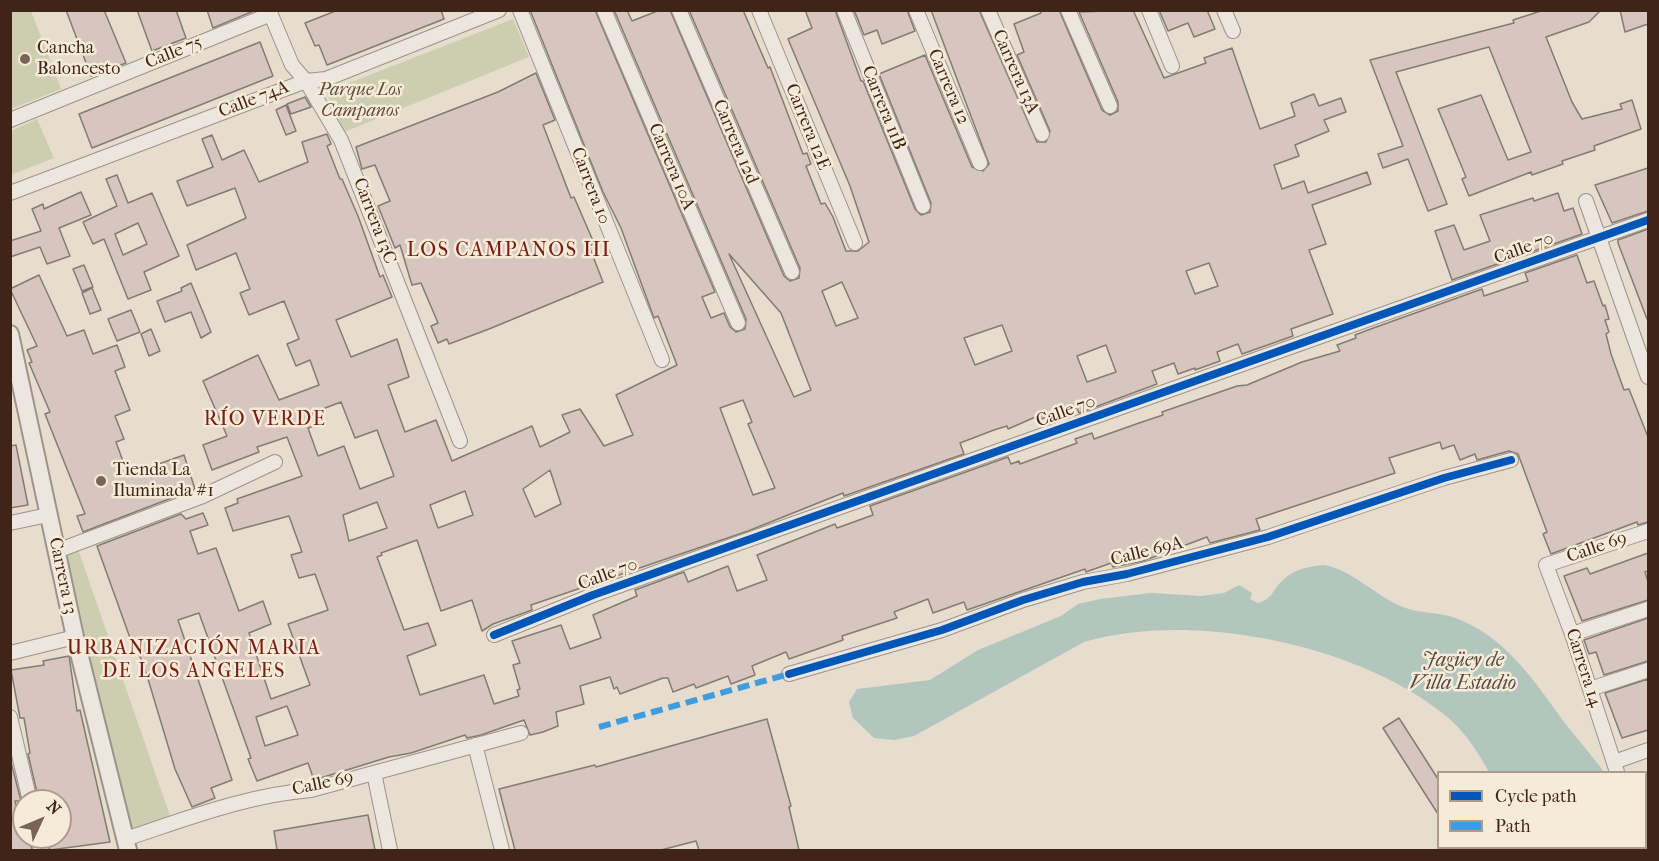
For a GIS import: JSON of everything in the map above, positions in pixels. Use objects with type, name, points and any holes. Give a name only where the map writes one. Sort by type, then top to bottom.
[{"type":"street","name":"Calle 74A","points":[[10,193],[306,81],[326,79],[499,10]]},
{"type":"street","name":"Carrera 10","points":[[520,10],[662,360]]},
{"type":"street","name":"Carrera 10A","points":[[604,10],[738,323]]},
{"type":"street","name":"Carrera 12d","points":[[679,10],[792,272]]},
{"type":"street","name":"Carrera 12E","points":[[759,10],[855,243]]},
{"type":"street","name":"Carrera 11B","points":[[844,10],[923,206]]},
{"type":"street","name":"Carrera 12","points":[[916,10],[980,163]]},
{"type":"street","name":"Carrera 13A","points":[[988,10],[1042,134]]},
{"type":"street","points":[[1068,10],[1110,106]]},
{"type":"street","points":[[1149,10],[1172,66]]},
{"type":"street","points":[[1224,10],[1233,31]]},
{"type":"street","name":"Carrera 13C","points":[[270,12],[292,65],[306,81],[341,140],[460,441]]},
{"type":"street","name":"Calle 75","points":[[10,120],[270,12]]},
{"type":"street","points":[[1586,201],[1648,377]]},
{"type":"street","name":"Calle 70","points":[[494,634],[593,595],[1648,220]]},
{"type":"street","name":"Carrera 13","points":[[10,334],[14,366],[75,637],[127,844]]},
{"type":"street","name":"Calle 69A","points":[[789,674],[942,630],[1033,597],[1268,537],[1434,481],[1511,460]]},
{"type":"street","points":[[57,551],[203,496],[275,462]]},
{"type":"street","points":[[10,523],[48,515]]},
{"type":"street","name":"Calle 69","points":[[1546,565],[1648,531]]},
{"type":"street","name":"Carrera 14","points":[[1546,565],[1572,634],[1615,767]]},
{"type":"street","points":[[1572,634],[1648,609]]},
{"type":"street","points":[[10,653],[75,637]]},
{"type":"street","points":[[1590,689],[1648,670]]},
{"type":"street","points":[[10,717],[27,789]]},
{"type":"street","name":"Calle 69","points":[[127,844],[251,800],[286,792],[311,790],[521,733]]},
{"type":"street","points":[[475,745],[502,850]]},
{"type":"street","points":[[1615,767],[1648,750]]},
{"type":"street","points":[[374,773],[390,850]]},
{"type":"green space","points":[[11,10],[31,11],[61,89],[11,109]]},
{"type":"green space","name":"Parque Los Campanos","points":[[513,19],[529,57],[344,132],[326,92]]},
{"type":"green space","points":[[37,119],[54,158],[11,175],[11,131]]},
{"type":"green space","points":[[78,549],[170,816],[129,829],[64,554]]},
{"type":"water","name":"Jagüey de Villa Estadio","points":[[1323,565],[1333,567],[1403,607],[1453,617],[1488,635],[1503,647],[1529,675],[1603,771],[1488,771],[1458,727],[1409,690],[1367,669],[1321,652],[1272,640],[1222,632],[1173,630],[1127,633],[1084,642],[914,736],[894,740],[874,738],[853,718],[849,702],[857,689],[930,680],[978,650],[1061,616],[1078,604],[1151,593],[1201,596],[1224,593],[1239,585],[1252,593],[1250,599],[1258,603],[1270,597],[1286,577],[1306,568]]},
{"type":"building","points":[[66,10],[104,10],[126,63],[91,76]]},
{"type":"building","points":[[137,10],[176,10],[186,38],[152,51]]},
{"type":"building","points":[[207,10],[256,10],[213,28]]},
{"type":"building","points":[[338,10],[441,10],[444,19],[327,65],[319,45],[315,46],[305,23]]},
{"type":"building","points":[[530,10],[595,10],[715,292],[702,297],[711,318],[724,313],[730,327],[736,332],[745,329],[746,319],[614,10],[627,10],[632,21],[660,10],[670,10],[784,276],[790,281],[799,278],[800,268],[689,10],[743,10],[768,68],[770,67],[803,154],[807,153],[811,164],[806,166],[821,204],[825,203],[833,217],[846,251],[858,251],[869,242],[850,186],[788,39],[812,28],[805,10],[835,10],[861,81],[863,81],[915,209],[921,215],[930,212],[931,203],[879,74],[925,55],[972,167],[983,171],[989,164],[931,10],[979,10],[1037,142],[1046,142],[1050,131],[1017,55],[1024,52],[1014,24],[1041,13],[1040,10],[1059,10],[1102,110],[1110,115],[1118,111],[1118,102],[1079,12],[1133,10],[1164,78],[1206,63],[1204,58],[1232,48],[1260,129],[1295,116],[1291,103],[1314,94],[1319,106],[1341,98],[1346,112],[1324,120],[1329,131],[1295,145],[1299,156],[1274,165],[1282,189],[1304,181],[1308,193],[1367,172],[1371,184],[1312,205],[1326,244],[1309,250],[1333,314],[1291,329],[1293,336],[1242,354],[1238,344],[1217,352],[1220,361],[1195,370],[1195,368],[1178,374],[1174,363],[1152,371],[1157,384],[1079,413],[1077,408],[1041,419],[1040,415],[1008,429],[1007,426],[994,430],[960,443],[964,454],[844,496],[843,493],[748,531],[531,605],[532,610],[493,624],[482,631],[472,600],[441,611],[417,540],[381,553],[382,555],[377,557],[404,630],[428,623],[436,645],[407,656],[420,695],[484,675],[494,704],[519,696],[517,690],[520,689],[513,665],[520,663],[512,641],[561,625],[570,649],[601,638],[593,615],[637,596],[635,590],[684,572],[688,582],[728,566],[737,591],[767,580],[757,555],[835,524],[837,528],[873,515],[870,506],[1008,457],[1011,464],[1019,461],[1020,464],[1077,443],[1075,439],[1092,433],[1094,439],[1163,415],[1162,412],[1237,386],[1247,385],[1302,362],[1340,351],[1337,345],[1356,338],[1355,335],[1368,330],[1482,289],[1484,296],[1528,281],[1525,273],[1577,255],[1587,283],[1594,281],[1603,306],[1605,305],[1609,319],[1605,320],[1609,332],[1606,334],[1611,354],[1624,390],[1629,389],[1648,437],[1648,522],[1638,525],[1637,522],[1551,554],[1543,534],[1547,532],[1518,454],[1509,451],[1477,460],[1475,454],[1460,460],[1454,445],[1442,449],[1440,442],[1389,458],[1395,473],[1256,519],[1260,530],[1210,543],[1207,537],[1143,561],[1113,567],[1111,563],[1086,572],[1085,569],[967,610],[964,602],[933,613],[928,599],[894,612],[897,618],[842,636],[843,640],[789,659],[786,652],[752,666],[755,675],[731,684],[728,676],[696,688],[694,684],[673,692],[668,678],[663,678],[620,694],[617,687],[614,689],[610,677],[580,686],[584,704],[556,712],[558,726],[543,732],[530,735],[524,720],[481,735],[467,738],[465,735],[411,753],[389,757],[314,780],[308,763],[257,781],[248,759],[251,758],[199,613],[178,620],[232,780],[211,788],[215,798],[192,807],[175,769],[148,679],[137,648],[134,649],[97,546],[181,514],[186,519],[203,513],[208,525],[190,531],[198,554],[216,548],[239,611],[263,601],[271,624],[249,633],[271,699],[310,685],[288,624],[328,610],[315,574],[299,578],[291,555],[302,552],[289,516],[233,531],[225,508],[238,503],[237,499],[302,476],[287,437],[257,447],[259,452],[212,470],[203,445],[227,436],[203,381],[258,355],[279,400],[319,385],[310,360],[296,366],[287,344],[299,339],[284,301],[249,315],[240,293],[250,289],[236,253],[196,270],[187,245],[246,218],[235,188],[187,206],[177,181],[213,167],[202,139],[212,135],[222,160],[244,150],[259,182],[308,162],[302,142],[327,134],[331,144],[327,146],[340,179],[358,216],[380,277],[383,275],[392,297],[336,320],[351,357],[397,339],[409,377],[388,385],[405,432],[436,420],[452,461],[532,426],[540,447],[570,432],[562,415],[580,409],[604,446],[633,435],[616,395],[677,365],[658,316],[654,318],[621,228],[603,192]],"holes":[[[729,254],[781,313],[811,390],[794,397]],[[1209,263],[1218,286],[1195,294],[1186,271]],[[842,282],[858,318],[836,326],[822,291]],[[1002,325],[1012,351],[975,365],[964,338]],[[1106,345],[1116,372],[1087,382],[1077,356]],[[743,400],[752,422],[748,424],[775,488],[753,495],[720,408]],[[341,402],[355,438],[377,430],[394,476],[360,489],[344,446],[318,456],[308,428],[317,425],[312,413]],[[550,470],[561,504],[535,517],[523,489]],[[465,491],[473,515],[438,528],[430,505]],[[377,502],[387,528],[349,541],[343,515]],[[287,706],[298,735],[265,746],[256,717]]]},
{"type":"building","points":[[854,10],[907,10],[915,31],[882,44],[877,30],[864,35]]},
{"type":"building","points":[[1159,10],[1207,10],[1215,29],[1194,37],[1188,23],[1168,31]]},
{"type":"building","points":[[1544,10],[1601,10],[1589,22],[1546,37],[1572,102],[1582,119],[1622,109],[1620,104],[1632,100],[1641,129],[1594,146],[1595,150],[1562,161],[1563,164],[1532,175],[1531,172],[1469,196],[1462,179],[1466,177],[1438,109],[1481,95],[1508,160],[1531,152],[1489,47],[1396,72],[1447,204],[1428,211],[1408,159],[1383,168],[1378,154],[1403,146],[1370,60],[1514,23],[1513,20]]},
{"type":"building","points":[[1620,10],[1648,10],[1648,24],[1625,32]]},
{"type":"building","points":[[260,42],[273,76],[92,148],[79,114]]},
{"type":"building","points":[[536,73],[555,120],[543,125],[571,198],[574,197],[594,243],[589,246],[603,282],[449,344],[447,339],[438,343],[431,326],[438,323],[421,283],[412,285],[400,245],[395,248],[378,206],[390,201],[375,165],[362,169],[356,147],[498,92]]},
{"type":"building","points":[[305,97],[311,107],[291,114],[287,104]]},
{"type":"building","points":[[286,105],[296,131],[286,135],[276,110]]},
{"type":"building","points":[[1648,168],[1648,211],[1612,223],[1595,185]]},
{"type":"building","points":[[117,175],[128,203],[152,193],[179,256],[144,272],[151,290],[128,299],[104,239],[93,244],[83,222],[117,206],[106,179]],"holes":[[[138,223],[147,244],[123,255],[115,234]]]},
{"type":"building","points":[[81,192],[91,215],[59,228],[70,256],[47,264],[40,247],[10,257],[10,241],[41,231],[32,209],[43,204],[44,209]]},
{"type":"building","points":[[1558,193],[1564,211],[1573,208],[1582,234],[1452,280],[1435,231],[1454,225],[1464,250],[1490,241],[1480,215],[1533,198],[1534,201]]},
{"type":"building","points":[[1648,229],[1648,318],[1647,319],[1618,240]]},
{"type":"building","points":[[84,265],[93,287],[82,291],[73,269]]},
{"type":"building","points":[[39,275],[67,336],[84,330],[93,354],[117,345],[125,367],[115,371],[130,410],[115,416],[124,439],[116,442],[128,475],[184,455],[195,489],[83,532],[77,516],[85,514],[45,414],[50,412],[29,363],[32,362],[27,350],[37,346],[10,289]]},
{"type":"building","points":[[191,283],[211,332],[201,338],[191,312],[165,322],[157,301],[182,291],[181,288]]},
{"type":"building","points":[[92,288],[101,310],[90,314],[82,293]]},
{"type":"building","points":[[131,310],[140,332],[117,341],[108,319]]},
{"type":"building","points":[[151,329],[160,351],[149,356],[141,334]]},
{"type":"building","points":[[16,445],[28,505],[10,508],[10,446]]},
{"type":"building","points":[[1648,553],[1648,571],[1645,572],[1648,582],[1648,600],[1582,621],[1564,576],[1587,568],[1590,574]]},
{"type":"building","points":[[1648,618],[1648,661],[1604,675],[1596,652],[1589,654],[1584,640]]},
{"type":"building","points":[[69,656],[77,711],[80,710],[110,842],[72,847],[72,789],[36,789],[28,754],[30,753],[24,718],[20,718],[11,670],[44,665],[43,661]]},
{"type":"building","points":[[1648,679],[1648,730],[1622,738],[1605,693]]},
{"type":"building","points":[[1399,718],[1437,777],[1437,812],[1383,728]]},
{"type":"building","points":[[767,719],[791,806],[789,807],[799,850],[699,850],[696,841],[661,850],[515,850],[499,789],[595,765],[596,767]]},
{"type":"building","points":[[10,758],[18,789],[12,789],[12,849],[32,850],[10,850]]},
{"type":"building","points":[[368,815],[375,850],[277,850],[274,831]]},
{"type":"marked path","points":[[599,727],[789,674]]},
{"type":"cycle path","points":[[494,635],[593,595],[1648,220]]},
{"type":"cycle path","points":[[789,674],[942,630],[1023,600],[1083,582],[1127,574],[1268,537],[1444,478],[1511,460]]},
{"type":"place","name":"Cancha Baloncesto","points":[[25,59]]},
{"type":"place","name":"Tienda La Iluminada #1","points":[[101,481]]},
{"type":"district","name":"LOS CAMPANOS III","points":[[509,251]]},
{"type":"district","name":"RÍO VERDE","points":[[265,420]]},
{"type":"district","name":"URBANIZACIÓN MARIA DE LOS ANGELES","points":[[194,660]]}]
